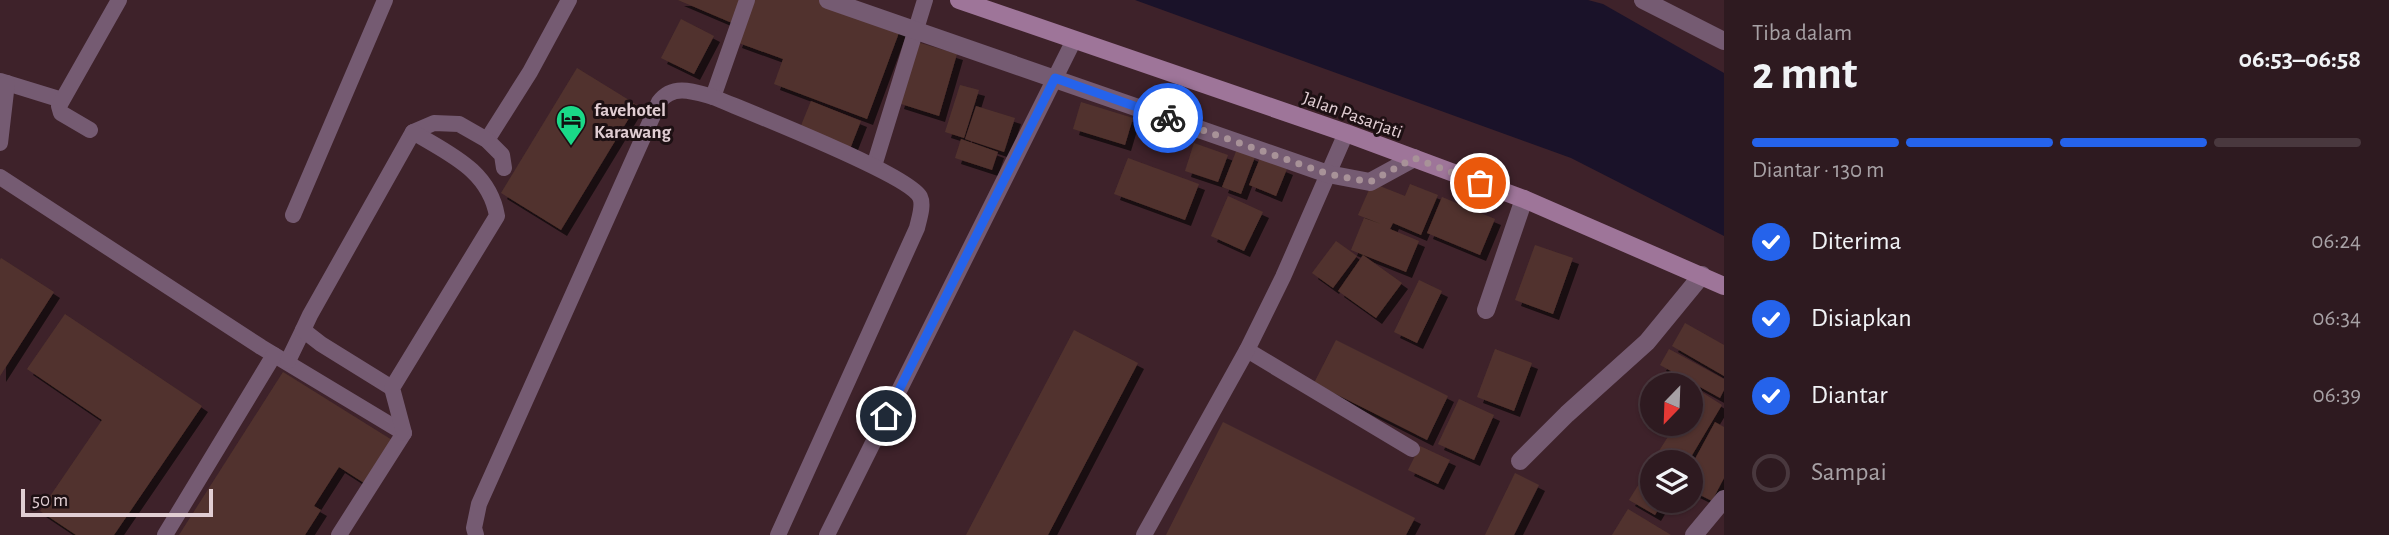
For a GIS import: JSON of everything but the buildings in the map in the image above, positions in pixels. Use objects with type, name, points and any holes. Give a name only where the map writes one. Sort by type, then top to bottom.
[{"type":"main road","name":"Jalan Pasarjati","points":[[960,0],[1346,132],[1524,199],[1724,286]]},
{"type":"street","points":[[828,0],[1328,174],[1370,182],[1414,158]]},
{"type":"street","points":[[1643,0],[1723,40]]},
{"type":"street","points":[[1486,310],[1524,199]]},
{"type":"street","points":[[1520,461],[1567,414],[1647,342],[1702,275]]},
{"type":"street","points":[[1694,535],[1724,499]]},
{"type":"lane","points":[[90,130],[61,113],[60,106],[119,0]]},
{"type":"lane","points":[[293,215],[385,0]]},
{"type":"lane","points":[[487,140],[530,72],[569,0]]},
{"type":"lane","points":[[713,97],[747,0]]},
{"type":"lane","points":[[874,166],[925,0]]},
{"type":"lane","points":[[827,535],[1074,40]]},
{"type":"lane","points":[[0,143],[4,82],[62,100]]},
{"type":"lane","points":[[476,535],[474,528],[479,504],[659,102],[669,93],[686,90],[713,97],[874,166],[913,188],[922,205],[916,228],[778,535]]},
{"type":"lane","points":[[165,535],[281,358],[303,330],[413,132],[434,123],[459,124],[487,140],[502,155],[504,168]]},
{"type":"lane","points":[[392,388],[496,216],[494,198],[480,176],[413,132]]},
{"type":"lane","points":[[1144,535],[1247,350],[1283,277],[1346,132]]},
{"type":"lane","points":[[0,177],[281,358],[404,433]]},
{"type":"lane","points":[[303,330],[392,388],[404,433],[339,535]]},
{"type":"lane","points":[[1247,350],[1412,449]]},
{"type":"shaded area","points":[[1135,0],[1588,0],[1603,4],[1724,73],[1724,236],[1571,158]]},
{"type":"way so far","points":[[1168,118],[1328,174],[1370,182],[1414,158],[1480,183]]},
{"type":"place","name":"favehotel Karawang","points":[[571,147]]},
{"type":"route","points":[[886,416],[1055,78],[1168,118]]}]
